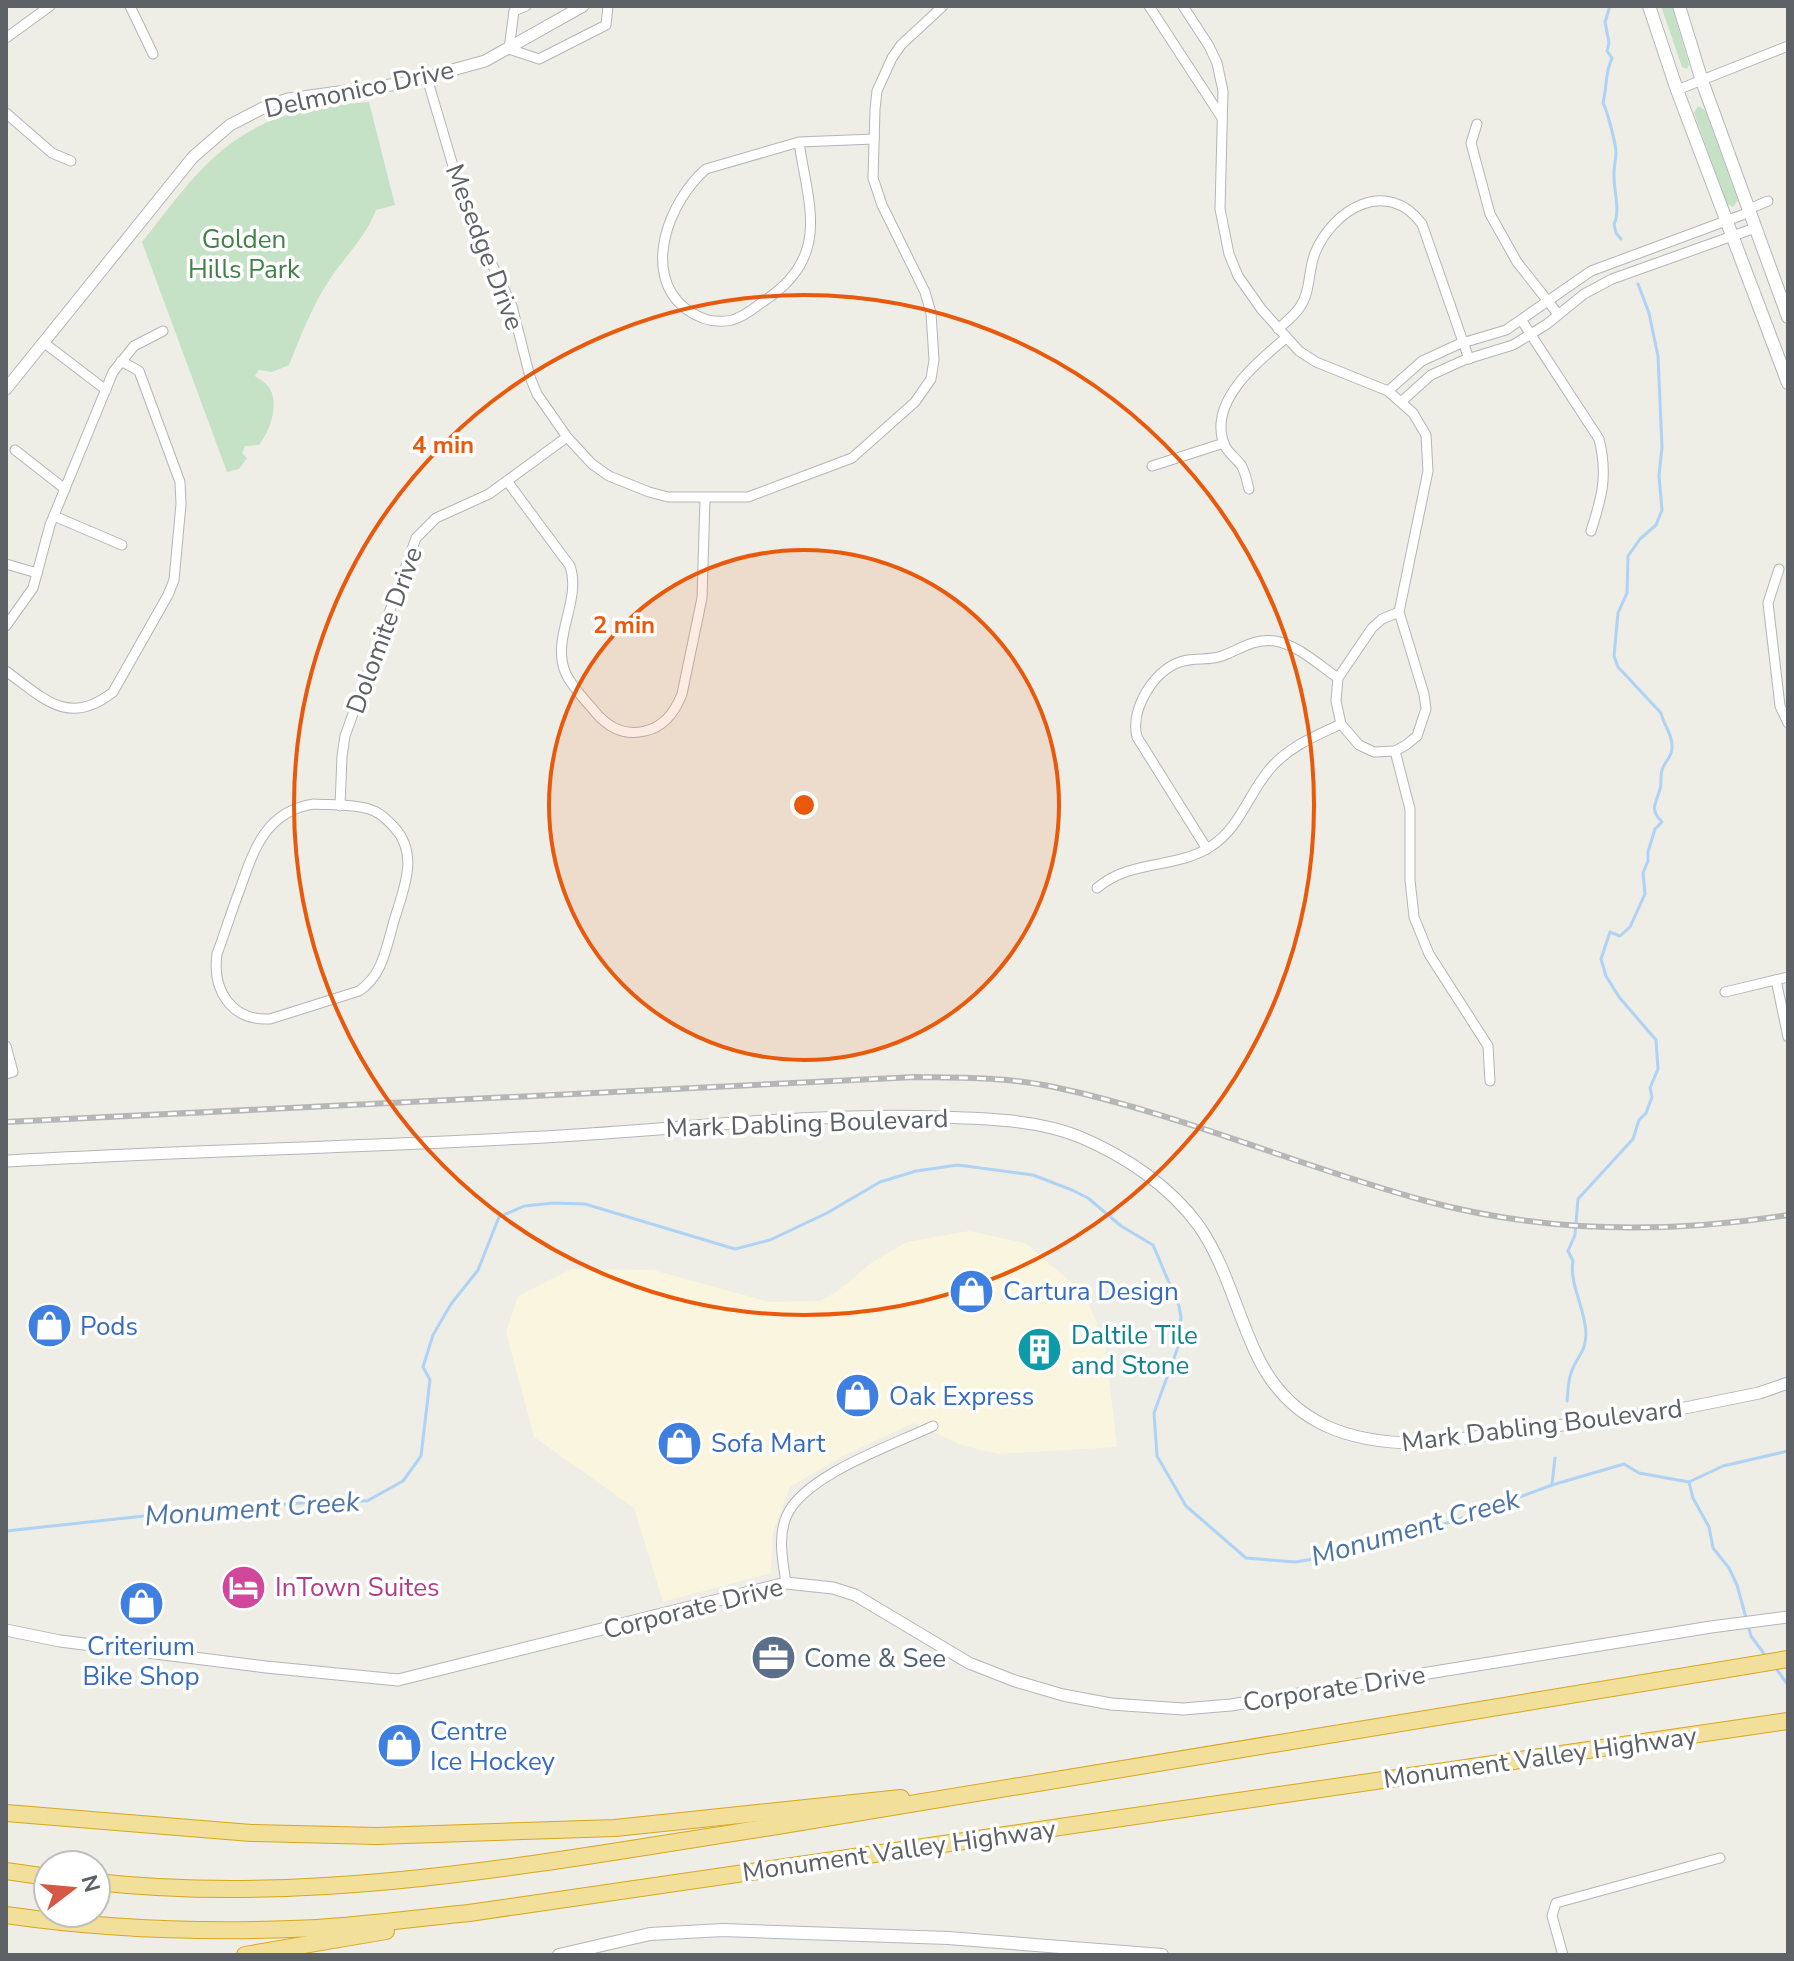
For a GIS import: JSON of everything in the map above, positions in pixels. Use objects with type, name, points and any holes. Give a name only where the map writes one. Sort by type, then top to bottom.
[{"type":"highway","name":"Monument Valley Highway","points":[[112,1883],[214,1889],[315,1887],[512,1867],[943,1800],[1788,1659]]},
{"type":"highway","name":"Monument Valley Highway","points":[[6,1915],[60,1923],[212,1930],[318,1928],[510,1908],[1788,1721]]},
{"type":"highway","points":[[6,1813],[251,1833],[377,1836],[615,1828],[736,1817],[892,1797],[943,1800]]},
{"type":"highway","points":[[6,1871],[32,1875]]},
{"type":"highway","points":[[245,1955],[510,1908]]},
{"type":"main road","points":[[1649,6],[1677,90],[1788,383]]},
{"type":"main road","points":[[1679,6],[1702,81],[1788,317]]},
{"type":"main road","points":[[559,1955],[650,1934],[723,1930],[948,1938],[1162,1955]]},
{"type":"street","points":[[6,38],[50,6]]},
{"type":"street","points":[[130,6],[153,54]]},
{"type":"street","points":[[526,6],[514,11],[509,49],[539,59],[606,25],[608,6]]},
{"type":"street","name":"Delmonico Drive","points":[[6,389],[193,157],[212,137],[230,125],[247,114],[288,99],[427,78],[485,61],[583,6]]},
{"type":"street","name":"Mesedge Drive","points":[[427,78],[466,210],[512,306],[530,377],[537,394],[567,437],[592,464],[630,486],[668,497],[748,497],[852,458],[915,402],[931,379],[934,360],[931,313],[919,278],[877,192],[873,178],[874,139],[877,91],[892,58],[901,45],[943,6]]},
{"type":"street","points":[[1149,6],[1222,118]]},
{"type":"street","points":[[1183,6],[1199,27],[1217,63],[1223,91],[1220,209],[1223,232],[1238,276],[1278,329],[1299,351],[1316,362],[1388,391],[1402,401],[1421,424],[1429,449],[1428,471],[1399,612],[1426,709],[1417,736],[1395,751],[1374,752],[1359,745],[1341,724],[1336,701],[1338,678],[1372,628],[1382,619],[1399,612]]},
{"type":"street","points":[[1677,90],[1788,46]]},
{"type":"street","points":[[6,113],[52,153],[71,161]]},
{"type":"street","points":[[1477,124],[1471,143],[1490,214],[1517,262],[1558,314]]},
{"type":"street","points":[[799,142],[810,220],[809,243],[803,262],[778,291],[744,315],[732,320],[704,320],[679,303],[669,287],[664,253],[670,217],[694,179],[706,169],[799,142],[874,139]]},
{"type":"street","points":[[1278,329],[1301,306],[1314,254],[1324,237],[1343,214],[1364,202],[1375,200],[1409,210],[1422,224],[1469,359]]},
{"type":"street","points":[[1388,391],[1422,361],[1506,330],[1591,271],[1726,221],[1768,201]]},
{"type":"street","points":[[1402,401],[1431,375],[1513,345],[1584,294],[1612,279],[1755,228]]},
{"type":"street","points":[[1522,321],[1599,439],[1604,489],[1591,531]]},
{"type":"street","points":[[6,626],[33,588],[54,516],[121,361],[144,339],[163,331]]},
{"type":"street","points":[[1249,489],[1241,465],[1224,443],[1222,429],[1228,402],[1248,372],[1286,338]]},
{"type":"street","points":[[43,342],[106,390]]},
{"type":"street","points":[[6,671],[47,702],[63,708],[89,708],[102,701],[113,692],[174,580],[180,482],[139,371],[121,361]]},
{"type":"street","name":"Dolomite Drive","points":[[340,806],[345,736],[416,538],[436,518],[489,494],[567,437]]},
{"type":"street","points":[[1152,466],[1224,443]]},
{"type":"street","points":[[15,450],[65,489]]},
{"type":"street","points":[[507,481],[570,566],[574,577],[562,647],[565,671],[605,723],[632,733],[658,726],[677,706],[682,694],[703,589],[705,499]]},
{"type":"street","points":[[54,516],[122,545]]},
{"type":"street","points":[[6,564],[37,573]]},
{"type":"street","points":[[1779,569],[1768,603],[1780,706],[1788,723]]},
{"type":"street","points":[[1207,849],[1137,737],[1135,721],[1142,698],[1174,664],[1214,659],[1258,641],[1291,646],[1338,678]]},
{"type":"street","points":[[1097,888],[1113,875],[1207,849],[1237,822],[1258,785],[1280,759],[1300,744],[1341,724]]},
{"type":"street","points":[[1395,751],[1410,809],[1410,880],[1414,917],[1429,954],[1488,1046],[1490,1081]]},
{"type":"street","points":[[314,804],[340,806],[367,808],[378,813],[399,832],[406,846],[409,871],[381,966],[368,985],[359,991],[270,1019],[256,1020],[244,1015],[223,998],[215,971],[217,954],[255,846],[271,826],[290,811],[314,804]]},
{"type":"street","points":[[1725,992],[1788,977]]},
{"type":"street","points":[[1776,980],[1788,1037]]},
{"type":"street","points":[[6,1046],[13,1072],[6,1074]]},
{"type":"street","name":"Mark Dabling Boulevard","points":[[6,1161],[574,1135],[854,1116],[983,1119],[1037,1125],[1078,1137],[1113,1154],[1137,1168],[1182,1206],[1198,1226],[1226,1275],[1265,1371],[1302,1412],[1345,1435],[1392,1444],[1429,1443],[1675,1410],[1759,1393],[1788,1383]]},
{"type":"street","points":[[786,1583],[781,1539],[787,1515],[804,1491],[824,1477],[933,1426]]},
{"type":"street","name":"Corporate Drive","points":[[6,1630],[60,1641],[398,1680],[786,1583],[833,1588],[855,1595],[969,1663],[1015,1681],[1063,1695],[1111,1704],[1183,1709],[1231,1705],[1786,1617]]},
{"type":"street","points":[[1563,1955],[1552,1916],[1556,1903],[1720,1858]]},
{"type":"shaded area","points":[[969,1231],[1025,1243],[1084,1293],[1105,1342],[1117,1447],[998,1454],[961,1445],[914,1423],[847,1454],[790,1487],[773,1532],[771,1573],[663,1602],[634,1508],[534,1437],[506,1332],[518,1296],[571,1269],[653,1270],[769,1302],[819,1301],[837,1292],[871,1263],[907,1242]]},
{"type":"green space","points":[[1661,6],[1672,6],[1689,65],[1687,69],[1682,67]]},
{"type":"green space","name":"Golden Hills Park","points":[[369,102],[395,205],[376,210],[361,238],[330,279],[312,310],[289,365],[272,372],[259,370],[255,376],[265,383],[273,395],[272,418],[259,445],[245,446],[242,453],[247,458],[239,469],[227,472],[142,242],[210,161],[249,131],[301,111]]},
{"type":"green space","points":[[1698,106],[1705,110],[1738,200],[1733,207],[1727,204],[1694,113]]},
{"type":"waterway","points":[[1610,6],[1605,22],[1609,43],[1607,51],[1612,58],[1603,103],[1616,149],[1614,179],[1617,213],[1614,224],[1621,239]]},
{"type":"waterway","points":[[1567,1401],[1571,1374],[1583,1350],[1586,1335],[1573,1279],[1573,1261],[1568,1251],[1575,1235],[1578,1199],[1633,1139],[1652,1097],[1650,1088],[1658,1069],[1656,1040],[1619,997],[1606,976],[1601,959],[1610,932],[1620,936],[1630,927],[1645,894],[1643,873],[1655,829],[1662,822],[1655,806],[1662,770],[1672,748],[1661,713],[1618,667],[1614,656],[1618,613],[1627,593],[1628,556],[1640,539],[1656,525],[1662,510],[1658,356],[1649,313],[1638,284]]},
{"type":"waterway","name":"Monument Creek","points":[[6,1531],[190,1511],[367,1501],[403,1481],[421,1456],[430,1380],[423,1367],[433,1335],[451,1304],[478,1270],[499,1217],[524,1206],[585,1204],[735,1249],[770,1240],[827,1213],[880,1182],[916,1171],[958,1165],[1033,1175],[1072,1190],[1153,1245],[1181,1317],[1178,1347],[1154,1413],[1157,1456],[1186,1506],[1246,1558],[1295,1562],[1332,1556],[1454,1521],[1552,1485],[1624,1464],[1639,1473],[1689,1482],[1723,1466],[1788,1451]]},
{"type":"waterway","points":[[1552,1485],[1555,1458]]},
{"type":"waterway","points":[[1689,1482],[1693,1498],[1709,1527],[1713,1548],[1729,1568],[1737,1585],[1751,1636],[1765,1655]]},
{"type":"waterway","points":[[1775,1667],[1788,1685]]},
{"type":"railway","points":[[6,1122],[915,1077],[985,1079],[1020,1081],[1101,1098],[1379,1187],[1471,1212],[1561,1225],[1606,1227],[1697,1225],[1788,1215]]},
{"type":"place","name":"Cartura Design","points":[[972,1291]]},
{"type":"place","name":"Pods","points":[[49,1326]]},
{"type":"place","name":"Daltile Tile and Stone","points":[[1040,1350]]},
{"type":"place","name":"Oak Express","points":[[858,1396]]},
{"type":"place","name":"Sofa Mart","points":[[680,1443]]},
{"type":"place","name":"InTown Suites","points":[[244,1587]]},
{"type":"place","name":"Criterium Bike Shop","points":[[141,1603]]},
{"type":"place","name":"Come & See","points":[[773,1658]]},
{"type":"place","name":"Centre Ice Hockey","points":[[399,1746]]}]
